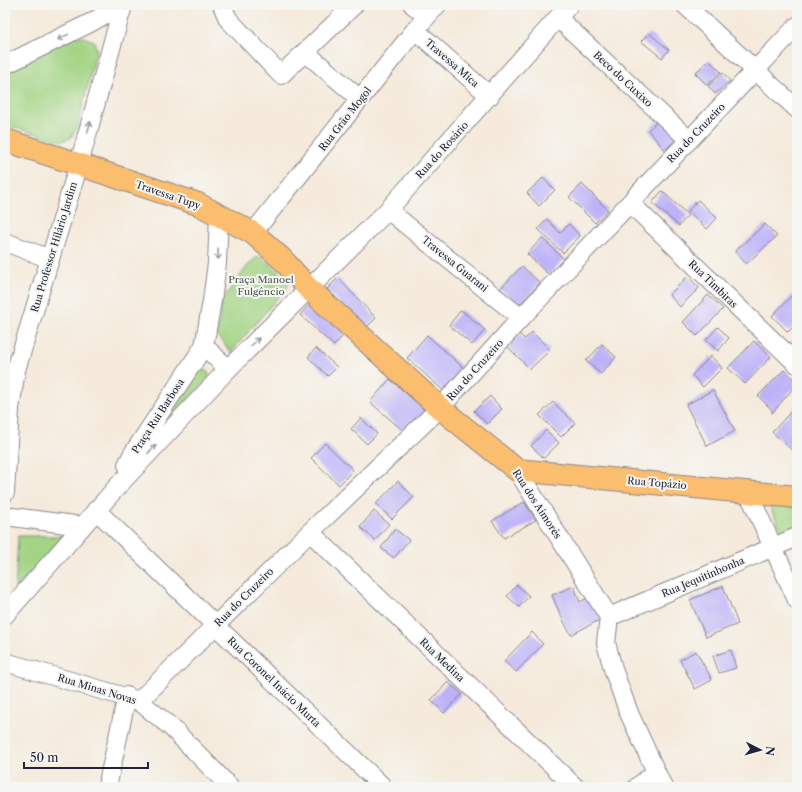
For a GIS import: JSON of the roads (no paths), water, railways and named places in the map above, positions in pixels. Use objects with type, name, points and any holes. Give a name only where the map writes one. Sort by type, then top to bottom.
[{"type":"main road","name":"Travessa Tupy","points":[[5,140],[198,204],[254,233],[283,260],[308,288]]},
{"type":"main road","name":"Rua dos Aimorés","points":[[308,288],[440,408],[517,470]]},
{"type":"main road","name":"Rua Topázio","points":[[517,470],[797,497]]},
{"type":"street","points":[[5,65],[90,23],[122,5]]},
{"type":"street","name":"Rua Professor Hilário Jardim","points":[[5,493],[10,409],[16,370],[79,164],[122,5]]},
{"type":"street","points":[[222,5],[228,19],[281,75],[349,7]]},
{"type":"street","points":[[413,5],[432,11]]},
{"type":"street","points":[[685,5],[797,109]]},
{"type":"street","name":"Rua Grão Mogol","points":[[254,233],[415,30],[432,11]]},
{"type":"street","name":"Rua do Rosário","points":[[308,288],[388,210],[490,96],[563,11]]},
{"type":"street","name":"Beco do Cuxixo","points":[[563,11],[689,140]]},
{"type":"street","points":[[90,23],[101,33],[111,47]]},
{"type":"street","name":"Rua do Cruzeiro","points":[[133,698],[216,625],[310,532],[440,408],[521,318],[797,26]]},
{"type":"street","name":"Travessa Mica","points":[[415,30],[490,96]]},
{"type":"street","points":[[305,52],[360,99]]},
{"type":"street","name":"Rua Timbiras","points":[[630,203],[797,364]]},
{"type":"street","name":"Travessa Guarani","points":[[388,210],[521,318]]},
{"type":"street","points":[[219,215],[217,263],[204,346],[228,369],[308,288]]},
{"type":"street","points":[[5,242],[50,259]]},
{"type":"street","name":"Praça Rui Barbosa","points":[[116,488],[132,455],[204,346]]},
{"type":"street","name":"Praça Rui Barbosa","points":[[5,615],[96,510],[228,369]]},
{"type":"street","name":"Rua dos Aimorés","points":[[517,470],[609,617]]},
{"type":"street","points":[[748,492],[797,600]]},
{"type":"street","name":"Rua Coronel Inácio Murta","points":[[96,510],[383,787]]},
{"type":"street","points":[[5,516],[82,526]]},
{"type":"street","name":"Rua Medina","points":[[310,532],[575,787]]},
{"type":"street","name":"Rua Jequitinhonha","points":[[609,617],[797,538]]},
{"type":"street","points":[[609,617],[606,643],[612,665],[629,712],[659,780],[636,787]]},
{"type":"street","name":"Rua Minas Novas","points":[[5,662],[133,698],[171,727],[230,787]]},
{"type":"street","points":[[107,787],[133,698]]},
{"type":"park label","name":"Praça Manoel Fulgêncio","points":[[261,284]]}]
